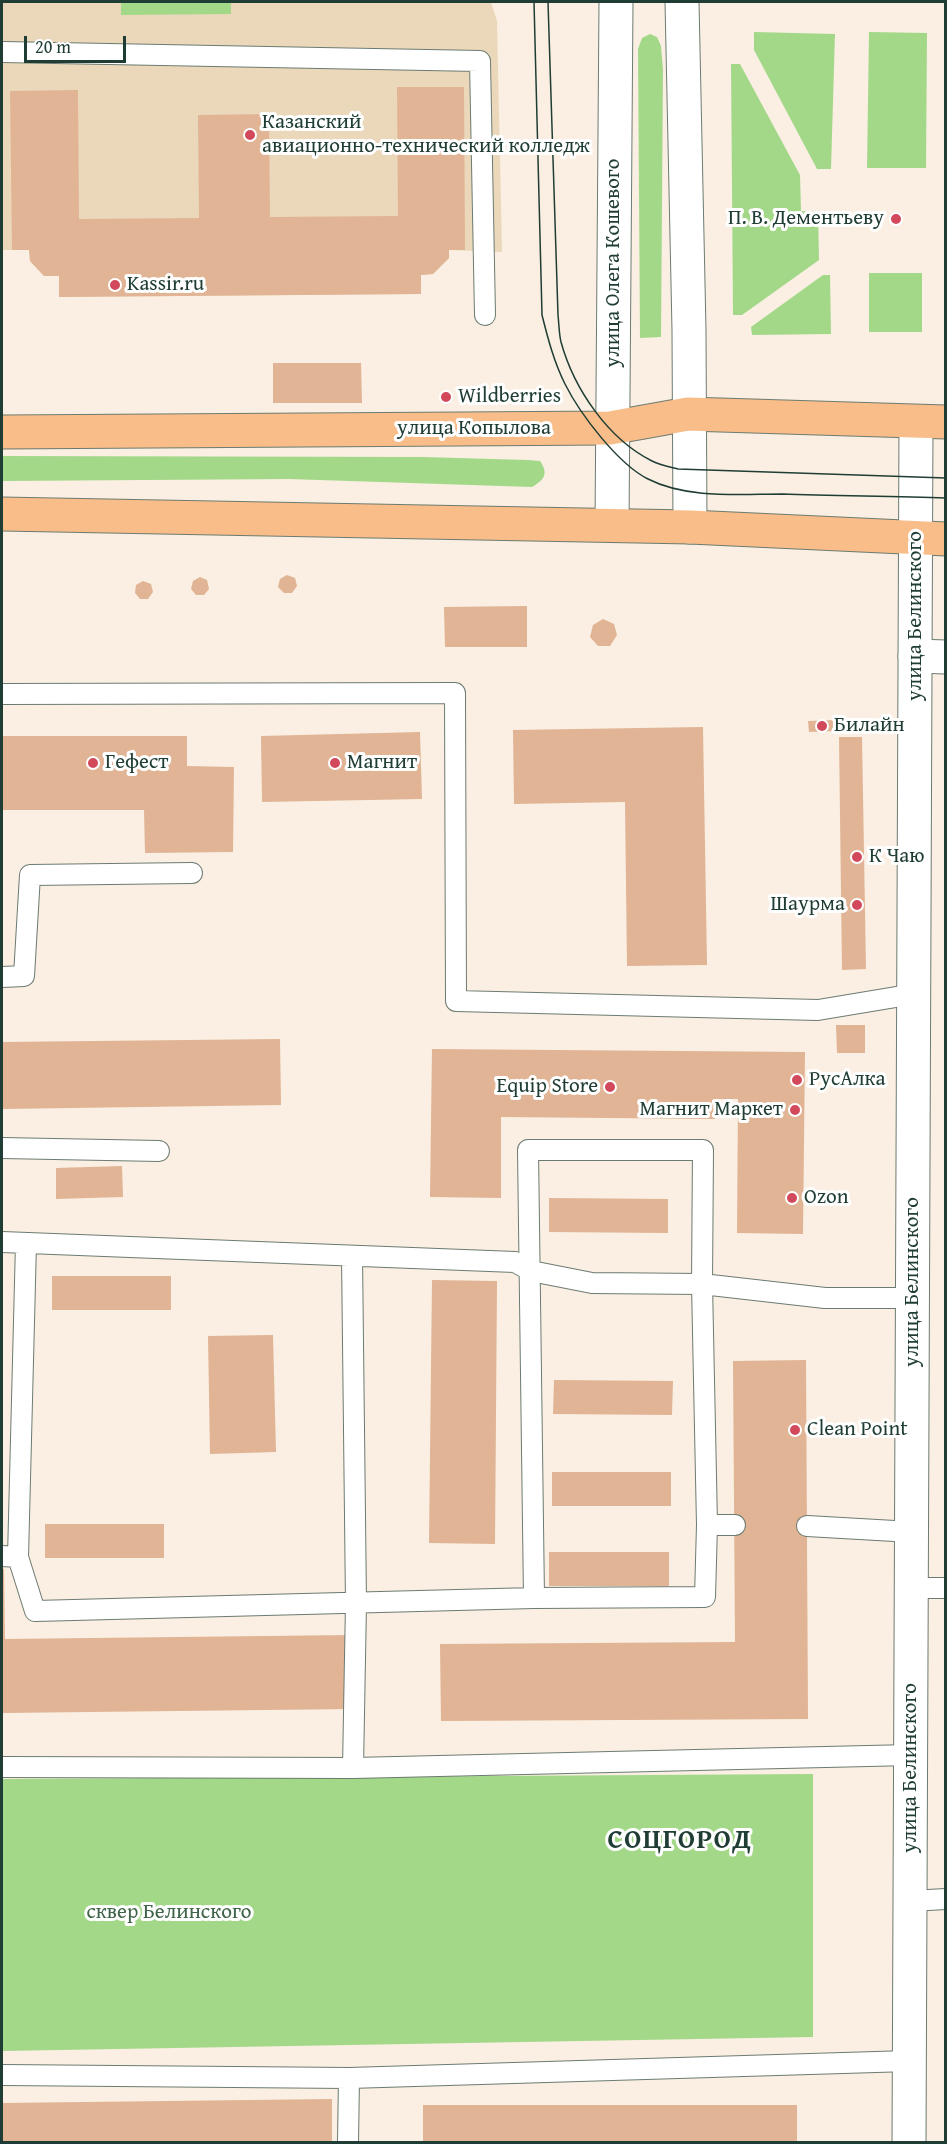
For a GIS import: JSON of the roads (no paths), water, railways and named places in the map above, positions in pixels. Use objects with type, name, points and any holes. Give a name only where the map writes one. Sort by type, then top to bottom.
[{"type":"main road","name":"улица Копылова","points":[[2,432],[614,428],[688,414],[931,422]]},
{"type":"main road","points":[[2,514],[690,527],[931,539]]},
{"type":"street","name":"улица Олега Кошевого","points":[[612,525],[616,2]]},
{"type":"street","points":[[682,2],[690,330],[688,414],[690,527]]},
{"type":"street","name":"улица Белинского","points":[[909,2142],[914,994],[930,657],[931,422]]},
{"type":"lane","points":[[2,52],[480,61],[485,315]]},
{"type":"lane","points":[[2,694],[455,693],[456,1001],[818,1010],[914,994]]},
{"type":"lane","points":[[2,977],[24,976],[30,875],[192,873]]},
{"type":"lane","points":[[2,1148],[159,1151]]},
{"type":"lane","points":[[26,1243],[10,1557],[35,1611],[534,1598],[705,1597],[707,1525],[702,1284],[703,1150],[528,1150],[534,1598]]},
{"type":"lane","points":[[2,1242],[516,1262],[531,1271],[592,1283],[702,1284],[825,1298],[913,1298]]},
{"type":"lane","points":[[352,1256],[356,1603],[353,1768]]},
{"type":"lane","points":[[707,1525],[735,1525]]},
{"type":"lane","points":[[807,1526],[912,1532]]},
{"type":"lane","points":[[912,1588],[945,1588]]},
{"type":"lane","points":[[2,1767],[353,1768],[911,1755]]},
{"type":"lane","points":[[910,1901],[945,1899]]},
{"type":"lane","points":[[2,2075],[349,2078],[909,2061]]},
{"type":"lane","points":[[348,2142],[349,2078]]},
{"type":"tram line","points":[[534,2],[542,315],[554,359],[565,384],[601,437],[636,472],[648,479],[679,490],[731,495],[946,498]]},
{"type":"tram line","points":[[548,2],[560,336],[567,360],[584,395],[607,426],[636,451],[655,462],[678,469],[946,478]]},
{"type":"place","name":"Казанский авиационно-технический колледж","points":[[250,135]]},
{"type":"place","name":"П. В. Дементьеву","points":[[896,219]]},
{"type":"place","name":"Kassir.ru","points":[[115,285]]},
{"type":"place","name":"Wildberries","points":[[446,397]]},
{"type":"place","name":"Билайн","points":[[822,726]]},
{"type":"place","name":"Гефест","points":[[93,763]]},
{"type":"place","name":"Магнит","points":[[335,763]]},
{"type":"place","name":"К Чаю","points":[[857,857]]},
{"type":"place","name":"Шаурма","points":[[857,905]]},
{"type":"place","name":"РусАлка","points":[[797,1080]]},
{"type":"place","name":"Equip Store","points":[[610,1087]]},
{"type":"place","name":"Магнит Маркет","points":[[795,1110]]},
{"type":"place","name":"Ozon","points":[[792,1198]]},
{"type":"place","name":"Clean Point","points":[[795,1430]]},
{"type":"district","name":"СОЦГОРОД","points":[[680,1841]]},
{"type":"park label","name":"сквер Белинского","points":[[169,1913]]}]
